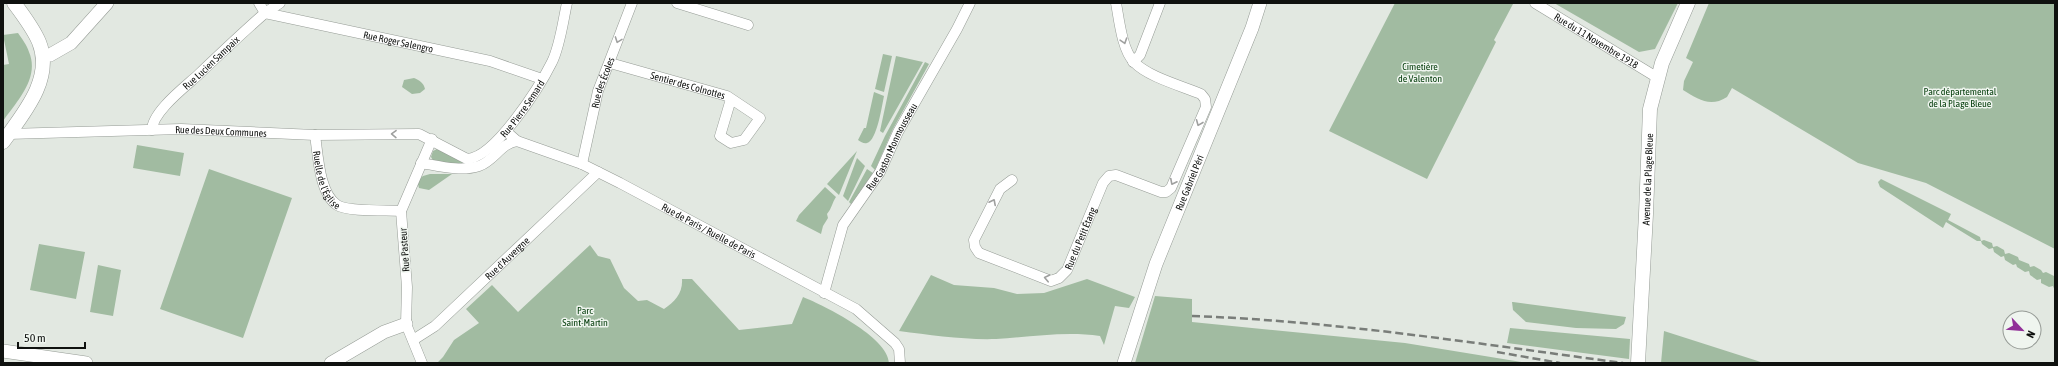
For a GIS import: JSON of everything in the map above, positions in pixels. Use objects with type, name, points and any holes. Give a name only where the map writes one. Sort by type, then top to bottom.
[{"type":"main road","points":[[14,3],[33,31],[45,56]]},
{"type":"main road","points":[[6,138],[38,88],[45,56],[45,40],[21,3]]},
{"type":"main road","name":"Avenue de la Plage Bleue","points":[[1638,361],[1650,109],[1662,63],[1688,3]]},
{"type":"street","points":[[45,56],[71,43],[107,3]]},
{"type":"street","points":[[259,3],[265,12]]},
{"type":"street","name":"Rue Lucien Sampaix","points":[[152,130],[152,125],[168,102],[265,12],[280,3]]},
{"type":"street","name":"Rue Pierre Semard","points":[[432,139],[467,159],[484,151],[508,130],[542,79],[552,61],[568,3]]},
{"type":"street","name":"Rue des Écoles","points":[[582,164],[598,92],[632,3]]},
{"type":"street","points":[[677,3],[748,25]]},
{"type":"street","name":"Rue Gaston Monmousseau","points":[[824,293],[843,225],[880,172],[898,132],[970,3]]},
{"type":"street","points":[[1116,3],[1123,41],[1133,62],[1148,72],[1201,94],[1205,99],[1206,106],[1189,147],[1202,152]]},
{"type":"street","points":[[1133,62],[1140,55],[1160,3]]},
{"type":"street","name":"Rue Gabriel Péri","points":[[1124,363],[1156,264],[1252,28],[1260,3]]},
{"type":"street","name":"Rue du 11 Novembre 1918","points":[[1535,3],[1658,78]]},
{"type":"street","name":"Rue Roger Salengro","points":[[265,12],[490,61],[542,79]]},
{"type":"street","name":"Sentier des Colnottes","points":[[610,63],[731,99],[760,118],[744,140],[731,142],[720,136],[731,99]]},
{"type":"street","name":"Rue des Deux Communes","points":[[6,138],[152,130],[218,129],[315,135],[419,134],[432,139]]},
{"type":"street","points":[[508,130],[509,134],[517,141]]},
{"type":"street","name":"Ruelle de l'Église","points":[[315,135],[322,181],[328,194],[337,205],[357,210],[402,211]]},
{"type":"street","name":"Rue Pasteur","points":[[422,363],[406,324],[407,287],[402,211],[432,139]]},
{"type":"street","points":[[421,163],[451,168],[480,166],[507,144],[517,141]]},
{"type":"street","name":"Rue de Paris / Ruelle de Paris","points":[[517,141],[582,164],[856,309],[895,342],[899,349],[900,363]]},
{"type":"street","name":"Rue du Petit Étang","points":[[1012,180],[1000,189],[974,240],[975,247],[979,254],[1051,281],[1059,278],[1067,270],[1103,183],[1109,176],[1116,175],[1161,192],[1166,192],[1171,188],[1189,147]]},
{"type":"street","name":"Rue d'Auvergne","points":[[413,340],[435,326],[598,172]]},
{"type":"street","points":[[331,363],[384,332],[406,324]]},
{"type":"street","points":[[3,351],[86,363]]},
{"type":"green space","name":"Cimetière de Valenton","points":[[1395,3],[1513,4],[1494,40],[1496,42],[1427,179],[1329,131]]},
{"type":"green space","points":[[1554,3],[1678,3],[1655,49],[1639,52]]},
{"type":"green space","name":"Parc départemental de la Plage Bleue","points":[[1709,3],[2055,3],[2055,249],[1926,183],[1858,163],[1732,88],[1727,97],[1715,102],[1704,101],[1683,90],[1684,81],[1693,62],[1686,58]]},
{"type":"green space","points":[[18,33],[28,49],[32,62],[32,71],[25,89],[3,121],[3,65],[9,64],[3,35]]},
{"type":"green space","points":[[883,54],[892,56],[884,92],[875,89]]},
{"type":"green space","points":[[896,56],[923,62],[883,133],[880,131]]},
{"type":"green space","points":[[925,62],[929,64],[893,129],[875,170],[871,166],[885,136]]},
{"type":"green space","points":[[414,78],[424,85],[425,89],[420,93],[412,94],[402,87],[404,80]]},
{"type":"green space","points":[[874,92],[884,96],[874,136],[871,141],[865,143],[858,140],[864,128],[866,128]]},
{"type":"green space","points":[[137,145],[184,153],[180,176],[133,168]]},
{"type":"green space","points":[[439,148],[478,160],[479,162],[440,164],[434,162],[431,157],[433,151]]},
{"type":"green space","points":[[857,151],[839,195],[827,184]]},
{"type":"green space","points":[[857,158],[865,166],[848,201],[843,196]]},
{"type":"green space","points":[[209,169],[292,198],[243,338],[160,309]]},
{"type":"green space","points":[[867,169],[873,173],[851,204],[849,202]]},
{"type":"green space","points":[[430,174],[452,174],[429,190],[419,188],[417,181],[423,176]]},
{"type":"green space","points":[[1881,179],[1951,214],[1948,220],[1980,237],[1981,241],[1977,241],[1946,222],[1943,228],[1880,187],[1878,182]]},
{"type":"green space","points":[[825,187],[836,197],[827,214],[828,218],[823,226],[821,234],[796,221],[799,215]]},
{"type":"green space","points":[[1984,240],[1992,243],[1993,247],[1997,246],[2004,250],[2005,254],[2009,253],[2018,257],[2019,260],[2029,264],[2030,267],[2034,266],[2043,273],[2046,272],[2054,276],[2055,291],[2053,286],[2049,287],[2041,283],[2041,279],[2037,280],[2030,275],[2029,271],[2025,272],[2017,267],[2016,264],[2013,265],[2005,260],[2004,256],[2001,257],[1994,252],[1993,248],[1989,249],[1982,244],[1981,241]]},
{"type":"green space","points":[[39,244],[85,252],[76,299],[30,290]]},
{"type":"green space","name":"Parc Saint-Martin","points":[[590,245],[598,256],[610,259],[624,288],[638,301],[647,300],[664,309],[678,297],[682,279],[692,279],[739,330],[792,324],[803,297],[826,307],[867,333],[886,353],[889,363],[437,363],[443,357],[454,340],[479,323],[466,309],[492,285],[518,312]]},
{"type":"green space","points":[[98,265],[121,270],[113,316],[90,312]]},
{"type":"green space","points":[[931,275],[954,285],[994,288],[1017,294],[1044,293],[1087,279],[1135,297],[1129,308],[1115,306],[1104,345],[1100,336],[1074,334],[996,339],[971,339],[899,331]]},
{"type":"green space","points":[[1155,296],[1192,299],[1192,322],[1405,343],[1527,363],[1135,363]]},
{"type":"green space","points":[[1512,302],[1626,317],[1624,324],[1616,329],[1576,328],[1526,322],[1513,310]]},
{"type":"green space","points":[[1510,328],[1630,339],[1629,359],[1507,343]]},
{"type":"green space","points":[[1664,331],[1764,363],[1661,363]]},
{"type":"railway","points":[[1192,316],[1354,328],[1623,363]]},
{"type":"railway","points":[[1497,352],[1560,363]]}]
